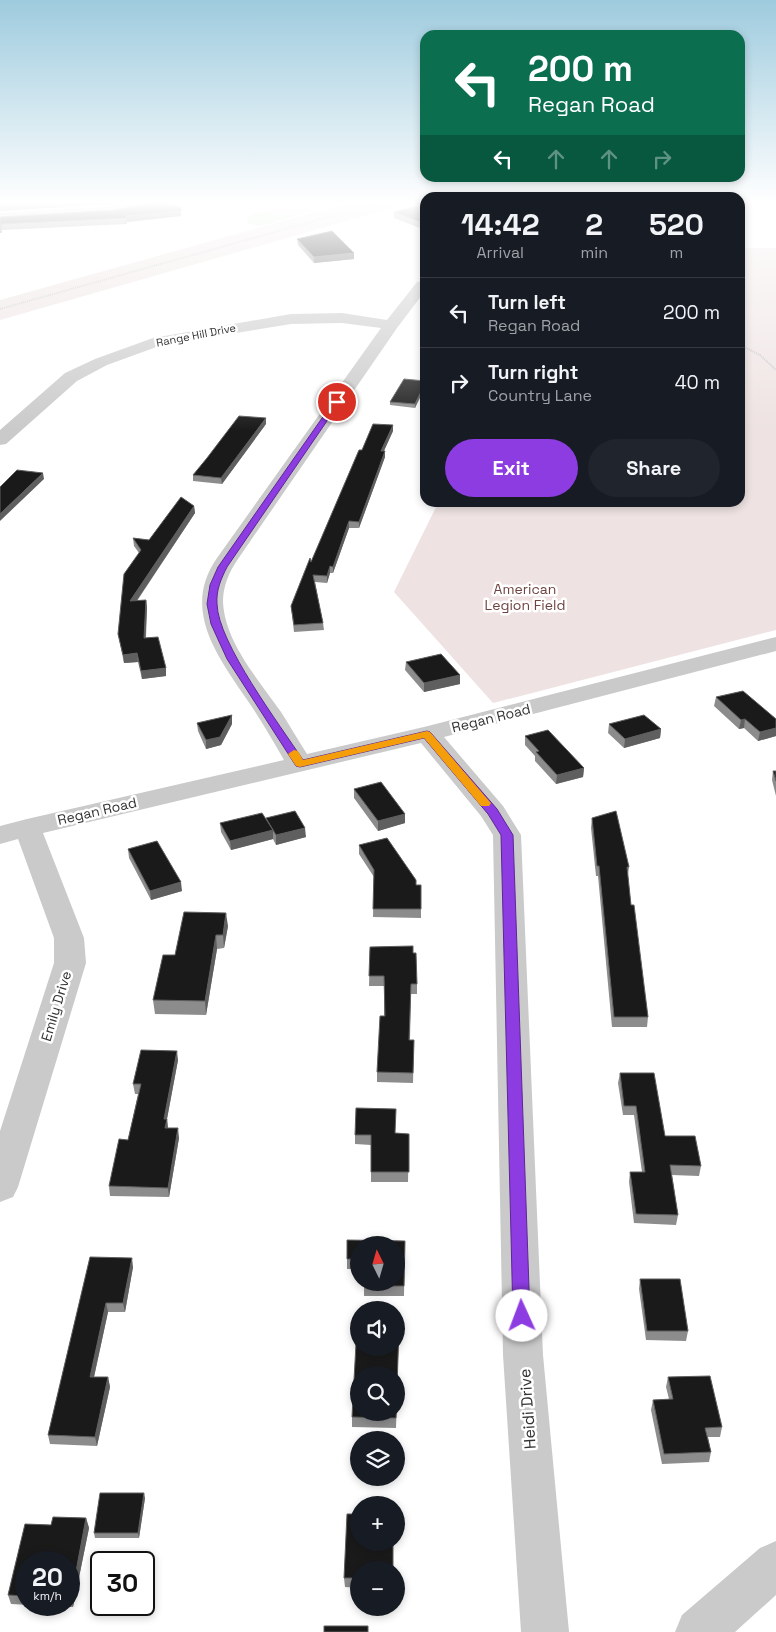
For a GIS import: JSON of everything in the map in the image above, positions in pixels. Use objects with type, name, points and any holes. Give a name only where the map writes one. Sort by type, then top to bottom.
[{"type":"street","points":[[300,764],[232,659],[216,624],[212,604],[214,585],[222,567],[391,325],[418,281]]},
{"type":"street","name":"Range Hill Drive","points":[[0,440],[71,377],[100,362],[159,341],[292,319],[342,318],[391,325]]},
{"type":"street","name":"Regan Road","points":[[14,831],[771,651]]},
{"type":"street","name":"Heidi Drive","points":[[427,734],[493,812],[507,835],[523,1355],[545,1632]]},
{"type":"street","name":"Emily Drive","points":[[0,1187],[70,963],[69,938],[14,831]]},
{"type":"street","points":[[699,1632],[776,1564]]},
{"type":"path","points":[[0,309],[110,278]]},
{"type":"path","points":[[745,348],[760,355],[776,370]]},
{"type":"green space","points":[[78,278],[146,278],[0,320],[0,300]]},
{"type":"green space","name":"American Legion Field","points":[[745,278],[776,278],[776,630],[493,703],[394,592],[436,507],[745,507]]},
{"type":"building","points":[[404,379],[420,381],[420,394],[415,404],[390,402]]},
{"type":"building","points":[[239,416],[266,418],[221,478],[193,475],[207,458]]},
{"type":"building","points":[[373,424],[393,425],[381,451],[385,451],[359,522],[349,521],[333,567],[330,566],[327,576],[313,575],[323,623],[294,625],[291,606],[310,558],[311,562],[359,450],[362,450]]},
{"type":"building","points":[[17,470],[43,473],[0,514],[0,487]]},
{"type":"building","points":[[181,497],[194,506],[130,601],[146,600],[144,638],[158,637],[166,668],[141,671],[137,653],[123,655],[118,634],[124,574],[141,550],[133,538],[149,540]]},
{"type":"building","points":[[441,654],[460,675],[424,683],[406,662]]},
{"type":"building","points":[[743,691],[776,719],[776,728],[760,732],[745,719],[741,720],[716,697]]},
{"type":"building","points":[[232,715],[220,737],[206,740],[197,723]]},
{"type":"building","points":[[644,715],[661,729],[625,739],[609,724]]},
{"type":"building","points":[[548,730],[584,768],[557,775],[536,752],[539,751],[525,736]]},
{"type":"building","points":[[381,782],[405,814],[378,821],[354,789]]},
{"type":"building","points":[[295,811],[305,828],[276,835],[266,818]]},
{"type":"building","points":[[616,811],[629,867],[627,867],[631,905],[634,905],[648,1017],[614,1017],[599,866],[597,866],[592,818]]},
{"type":"building","points":[[262,813],[273,830],[230,841],[220,823]]},
{"type":"building","points":[[387,838],[416,880],[416,885],[421,885],[421,909],[373,909],[374,870],[359,845]]},
{"type":"building","points":[[157,841],[181,882],[150,891],[128,849]]},
{"type":"building","points":[[184,912],[226,913],[223,935],[216,935],[205,1001],[153,1000],[163,955],[175,955]]},
{"type":"building","points":[[413,946],[413,953],[416,953],[417,984],[411,984],[409,1040],[414,1040],[413,1073],[377,1072],[380,1016],[385,1016],[384,976],[369,976],[370,947]]},
{"type":"building","points":[[141,1050],[177,1051],[164,1119],[167,1119],[165,1128],[178,1128],[168,1188],[109,1186],[119,1139],[128,1140],[141,1084],[133,1084]]},
{"type":"building","points":[[620,1073],[654,1073],[665,1136],[695,1136],[701,1166],[670,1165],[678,1215],[636,1214],[630,1172],[645,1172],[636,1106],[624,1106]]},
{"type":"building","points":[[356,1108],[396,1109],[395,1133],[409,1134],[409,1172],[371,1172],[371,1135],[355,1135]]},
{"type":"building","points":[[347,1240],[350,1240],[350,1259],[347,1259]]},
{"type":"building","points":[[90,1257],[132,1258],[123,1303],[106,1303],[90,1377],[108,1377],[95,1437],[48,1435]]},
{"type":"building","points":[[640,1279],[680,1279],[688,1331],[647,1331]]},
{"type":"building","points":[[355,1356],[398,1356],[398,1366],[355,1366]]},
{"type":"building","points":[[710,1376],[722,1427],[705,1428],[711,1452],[664,1454],[653,1400],[673,1399],[668,1377]]},
{"type":"building","points":[[100,1493],[144,1493],[138,1533],[94,1533]]},
{"type":"building","points":[[347,1514],[350,1514],[350,1551],[393,1551],[393,1561],[350,1561],[350,1578],[344,1578]]},
{"type":"building","points":[[53,1517],[86,1518],[80,1551],[19,1551],[25,1524],[51,1525]]},
{"type":"building","points":[[15,1566],[15,1595],[8,1595]]},
{"type":"building","points":[[324,1626],[368,1626],[368,1632],[324,1632]]},
{"type":"slow traffic","points":[[294,754],[300,764],[427,734],[485,803]]},
{"type":"route","points":[[337,402],[222,567],[214,585],[212,604],[216,624],[232,659],[268,711],[300,764],[427,734],[493,812],[507,835],[522,1316]]}]
